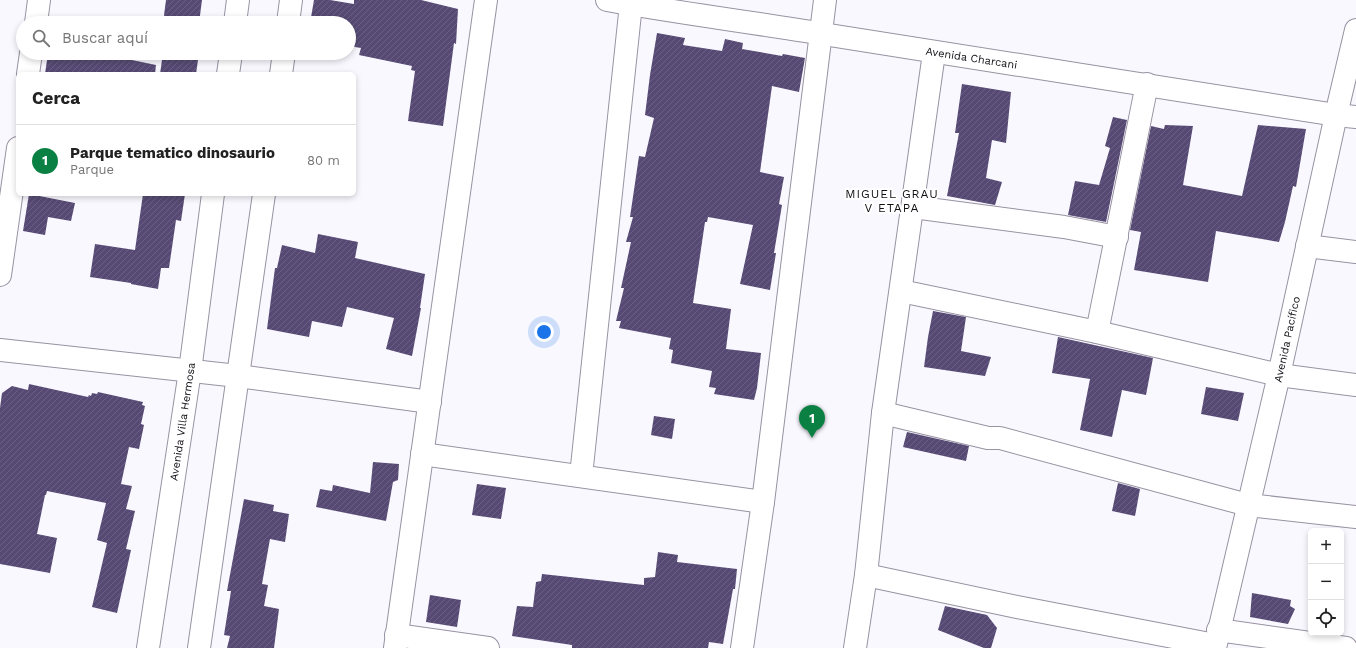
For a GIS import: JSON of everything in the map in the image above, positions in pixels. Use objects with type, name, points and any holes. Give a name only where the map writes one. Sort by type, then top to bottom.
[{"type":"street","points":[[37,16],[39,0]]},
{"type":"street","points":[[236,16],[238,0]]},
{"type":"street","points":[[289,16],[291,0]]},
{"type":"street","points":[[486,0],[396,642],[488,648]]},
{"type":"street","name":"Avenida Charcani","points":[[607,0],[934,53],[1147,84],[1346,116]]},
{"type":"street","points":[[742,648],[763,502],[825,0]]},
{"type":"street","points":[[580,476],[631,4]]},
{"type":"street","name":"Avenida Pacífico","points":[[1216,641],[1279,375],[1307,246],[1346,116],[1356,30]]},
{"type":"street","points":[[855,648],[866,575],[883,414],[934,53]]},
{"type":"street","points":[[28,72],[30,60]]},
{"type":"street","points":[[228,72],[230,60]]},
{"type":"street","points":[[281,72],[283,60]]},
{"type":"street","points":[[1097,332],[1147,84]]},
{"type":"street","points":[[0,275],[16,162]]},
{"type":"street","name":"Avenida Villa Hermosa","points":[[148,648],[190,371],[213,196]]},
{"type":"street","points":[[199,648],[264,196]]},
{"type":"street","points":[[913,206],[1064,227],[1117,238]]},
{"type":"street","points":[[1307,246],[1356,252]]},
{"type":"street","points":[[901,291],[1097,332],[1279,375],[1356,385]]},
{"type":"street","points":[[0,350],[238,376],[430,402]]},
{"type":"street","points":[[883,414],[988,438],[1006,439],[1248,505],[1356,517]]},
{"type":"street","points":[[422,454],[763,502]]},
{"type":"street","points":[[866,575],[1017,608],[1216,641],[1346,648]]},
{"type":"building","points":[[166,0],[202,0],[200,16],[164,16]]},
{"type":"building","points":[[314,0],[330,0],[354,4],[354,0],[421,0],[458,9],[456,44],[454,43],[443,126],[408,121],[415,71],[411,70],[412,66],[359,55],[361,48],[356,47],[356,16],[311,16]]},
{"type":"building","points":[[657,33],[685,38],[683,45],[722,51],[725,39],[743,43],[742,49],[782,56],[783,54],[805,58],[799,92],[772,86],[760,172],[784,177],[779,204],[782,205],[774,253],[776,253],[770,290],[740,284],[753,225],[708,217],[707,222],[705,222],[693,303],[731,309],[726,349],[761,353],[754,400],[714,394],[716,388],[709,387],[712,371],[671,363],[673,350],[669,349],[671,338],[619,328],[621,321],[616,321],[624,288],[621,288],[631,242],[626,242],[633,217],[630,217],[639,156],[645,157],[654,118],[645,115]]},
{"type":"building","points":[[47,60],[132,60],[156,65],[155,72],[45,72]]},
{"type":"building","points":[[162,60],[198,60],[196,72],[160,72]]},
{"type":"building","points":[[962,84],[1011,92],[1006,143],[992,140],[986,178],[1002,182],[995,205],[947,196],[959,133],[955,133]]},
{"type":"building","points":[[1113,117],[1127,120],[1106,222],[1068,215],[1075,181],[1099,185],[1110,148],[1105,146]]},
{"type":"building","points":[[1165,125],[1193,126],[1183,185],[1242,196],[1258,125],[1306,129],[1296,187],[1293,186],[1279,242],[1216,231],[1208,282],[1134,270],[1141,232],[1130,230],[1151,126],[1164,129]]},
{"type":"building","points":[[29,196],[39,196],[75,203],[71,221],[48,217],[45,235],[23,231]]},
{"type":"building","points":[[143,196],[185,196],[181,221],[176,220],[169,268],[161,268],[158,289],[131,283],[90,277],[95,244],[135,250]]},
{"type":"building","points":[[318,234],[358,242],[355,258],[425,274],[421,308],[412,356],[386,349],[394,318],[347,307],[342,327],[312,321],[309,337],[267,329],[275,268],[277,268],[282,245],[315,253]]},
{"type":"building","points":[[933,311],[966,317],[961,351],[991,357],[985,376],[924,367]]},
{"type":"building","points":[[1058,337],[1153,358],[1146,395],[1122,390],[1112,437],[1080,430],[1090,379],[1052,373]]},
{"type":"building","points":[[29,384],[88,397],[89,395],[91,396],[92,393],[97,394],[98,392],[143,402],[142,405],[145,406],[141,424],[144,425],[139,449],[129,447],[121,484],[132,486],[126,509],[135,511],[126,549],[131,550],[117,613],[92,607],[107,543],[97,540],[106,503],[47,491],[37,534],[57,538],[50,573],[0,564],[0,408],[2,393],[12,386],[28,390]]},
{"type":"building","points":[[1206,387],[1244,393],[1238,421],[1201,414]]},
{"type":"building","points":[[654,416],[675,419],[672,439],[651,435]]},
{"type":"building","points":[[907,432],[969,446],[966,461],[903,447]]},
{"type":"building","points":[[373,462],[399,464],[398,480],[393,482],[386,521],[316,507],[320,489],[332,491],[333,485],[370,493]]},
{"type":"building","points":[[1118,483],[1140,489],[1135,516],[1112,511]]},
{"type":"building","points":[[477,484],[506,488],[501,519],[472,515]]},
{"type":"building","points":[[244,499],[274,505],[273,511],[289,514],[285,542],[270,539],[262,584],[268,585],[264,606],[279,609],[274,648],[227,648],[230,636],[224,635],[231,591],[227,591]]},
{"type":"building","points":[[658,552],[678,555],[677,562],[737,569],[735,589],[733,589],[723,644],[709,642],[708,648],[572,648],[572,645],[512,636],[517,606],[533,607],[536,582],[541,581],[542,574],[644,585],[644,578],[655,577]]},
{"type":"building","points":[[1252,593],[1291,600],[1290,606],[1295,609],[1288,624],[1250,617]]},
{"type":"building","points":[[430,595],[461,600],[457,627],[426,622]]},
{"type":"building","points":[[945,606],[987,615],[997,628],[991,648],[984,648],[938,630]]},
{"type":"place","name":"Parque tematico dinosaurio","points":[[812,438]]},
{"type":"district","name":"MIGUEL GRAU V ETAPA","points":[[892,201]]}]
